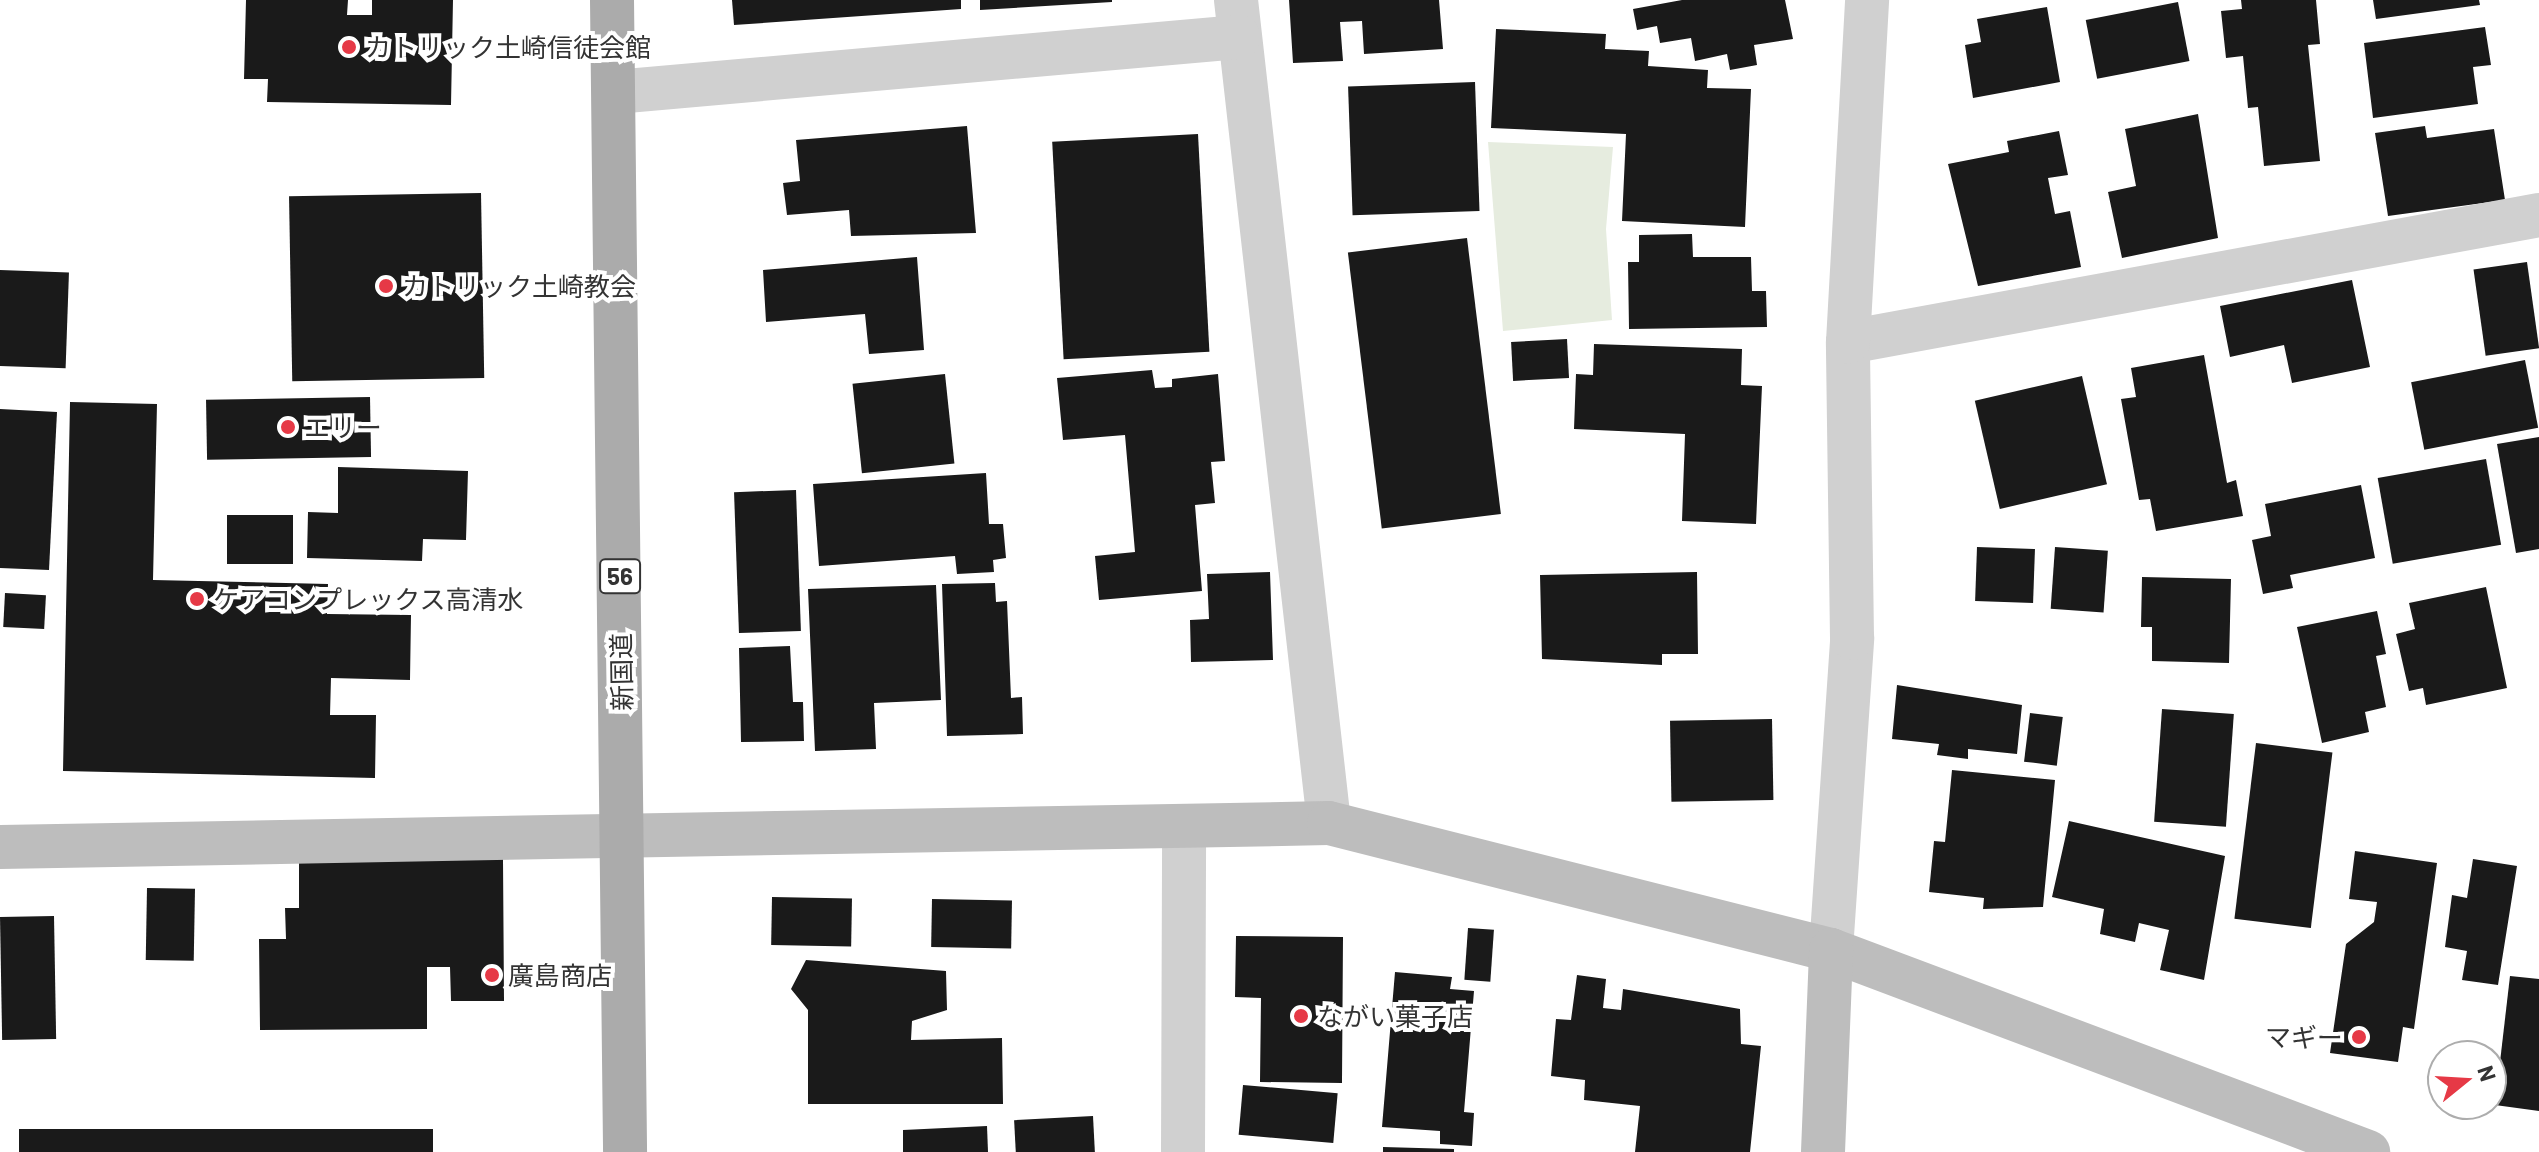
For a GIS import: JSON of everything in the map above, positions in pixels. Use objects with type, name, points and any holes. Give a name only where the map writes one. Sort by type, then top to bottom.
[{"type":"main road","name":"新国道","points":[[612,0],[625,835],[625,1152]]},
{"type":"street","points":[[1823,1152],[1831,950],[1852,638],[1848,342],[1867,0]]},
{"type":"street","points":[[615,92],[1237,19],[1329,823]]},
{"type":"street","points":[[1848,342],[2539,215]]},
{"type":"street","points":[[0,847],[1329,823],[1831,950],[2368,1152]]},
{"type":"street","points":[[1183,1152],[1184,828]]},
{"type":"shaded area","points":[[1488,142],[1613,147],[1606,229],[1612,320],[1503,331]]},
{"type":"building","name":"カトリック土崎信徒会館","points":[[246,0],[348,0],[347,15],[372,15],[372,0],[453,0],[451,105],[267,102],[268,79],[244,79]]},
{"type":"building","points":[[732,0],[961,0],[961,9],[734,25]]},
{"type":"building","points":[[980,0],[1112,0],[1112,2],[980,10]]},
{"type":"building","points":[[1289,0],[1439,0],[1443,49],[1364,54],[1362,21],[1340,22],[1343,61],[1293,63]]},
{"type":"building","points":[[1682,0],[1785,0],[1793,39],[1754,45],[1757,65],[1730,70],[1727,54],[1695,61],[1691,38],[1660,43],[1657,26],[1637,30],[1633,9]]},
{"type":"building","points":[[2241,0],[2316,0],[2320,44],[2308,45],[2320,161],[2264,166],[2258,107],[2248,108],[2243,56],[2226,58],[2221,11],[2242,9]]},
{"type":"building","points":[[2373,0],[2479,0],[2480,5],[2376,19]]},
{"type":"building","points":[[2178,2],[2189,61],[2097,79],[2086,20]]},
{"type":"building","points":[[2047,7],[2060,82],[1973,98],[1965,45],[1981,42],[1977,19]]},
{"type":"building","points":[[2485,27],[2491,65],[2473,67],[2478,104],[2373,118],[2364,43]]},
{"type":"building","points":[[1496,29],[1606,34],[1605,49],[1649,51],[1648,66],[1708,70],[1707,88],[1751,89],[1745,227],[1622,221],[1626,134],[1491,128]]},
{"type":"building","points":[[1475,82],[1480,211],[1353,215],[1348,86]]},
{"type":"building","points":[[2198,114],[2218,238],[2122,258],[2108,192],[2136,186],[2125,129]]},
{"type":"building","points":[[967,126],[976,233],[851,236],[849,210],[787,215],[783,183],[800,181],[796,140]]},
{"type":"building","points":[[2425,126],[2427,138],[2494,129],[2505,200],[2388,216],[2375,133]]},
{"type":"building","points":[[2059,131],[2068,175],[2048,178],[2055,214],[2070,211],[2081,267],[1978,286],[1948,164],[2009,152],[2007,141]]},
{"type":"building","points":[[1198,134],[1209,352],[1064,359],[1052,142]]},
{"type":"building","name":"カトリック土崎教会","points":[[481,193],[484,378],[292,381],[289,196]]},
{"type":"building","points":[[1692,234],[1693,257],[1751,257],[1752,291],[1766,291],[1767,327],[1629,329],[1628,262],[1639,262],[1639,235]]},
{"type":"building","points":[[1467,238],[1501,514],[1382,529],[1348,253]]},
{"type":"building","points":[[917,257],[924,350],[869,354],[865,314],[766,322],[763,270]]},
{"type":"building","points":[[2527,262],[2539,348],[2486,356],[2474,270]]},
{"type":"building","points":[[0,270],[69,272],[66,368],[0,366]]},
{"type":"building","points":[[2352,280],[2370,367],[2292,383],[2284,345],[2230,357],[2220,306]]},
{"type":"building","points":[[1567,339],[1569,378],[1513,381],[1511,342]]},
{"type":"building","points":[[1594,344],[1742,349],[1741,385],[1762,386],[1756,524],[1682,521],[1685,434],[1574,429],[1576,374],[1593,375]]},
{"type":"building","points":[[2204,355],[2227,483],[2236,480],[2243,516],[2156,531],[2150,499],[2139,500],[2121,399],[2136,397],[2131,368]]},
{"type":"building","points":[[2525,360],[2538,428],[2424,450],[2411,382]]},
{"type":"building","points":[[1152,370],[1155,388],[1172,387],[1172,379],[1218,374],[1225,461],[1211,462],[1215,503],[1195,505],[1202,591],[1099,600],[1095,556],[1135,552],[1125,435],[1063,440],[1057,378]]},
{"type":"building","points":[[945,374],[954,464],[862,473],[853,384]]},
{"type":"building","points":[[2082,376],[2107,484],[2000,509],[1975,401]]},
{"type":"building","name":"エリー","points":[[370,397],[371,457],[207,460],[206,400]]},
{"type":"building","name":"ケアコンプレックス高清水","points":[[70,402],[157,404],[153,580],[328,584],[327,614],[411,615],[410,680],[331,678],[330,715],[376,715],[375,778],[63,771]]},
{"type":"building","points":[[0,409],[57,412],[49,570],[0,568]]},
{"type":"building","points":[[2539,437],[2539,549],[2516,553],[2497,444]]},
{"type":"building","points":[[2486,459],[2501,545],[2393,564],[2378,478]]},
{"type":"building","points":[[338,467],[468,471],[466,540],[423,539],[422,561],[307,558],[308,512],[338,513]]},
{"type":"building","points":[[986,473],[989,524],[1003,524],[1006,558],[993,560],[994,572],[957,574],[955,556],[819,566],[813,484]]},
{"type":"building","points":[[2361,485],[2375,558],[2290,575],[2293,588],[2263,594],[2252,540],[2271,536],[2265,504]]},
{"type":"building","points":[[796,490],[801,631],[739,633],[734,492]]},
{"type":"building","points":[[227,515],[293,515],[293,564],[227,564]]},
{"type":"building","points":[[1977,547],[2035,549],[2033,603],[1975,601]]},
{"type":"building","points":[[2055,547],[2108,551],[2104,613],[2051,609]]},
{"type":"building","points":[[1270,572],[1273,660],[1191,662],[1190,620],[1209,619],[1207,574]]},
{"type":"building","points":[[1697,572],[1698,654],[1662,654],[1662,665],[1542,659],[1540,575]]},
{"type":"building","points":[[2142,577],[2231,579],[2229,663],[2152,661],[2152,627],[2141,627]]},
{"type":"building","points":[[995,583],[996,602],[1007,601],[1011,698],[1022,697],[1023,734],[947,736],[942,584]]},
{"type":"building","points":[[936,585],[941,700],[874,703],[876,749],[815,751],[808,589]]},
{"type":"building","points":[[2486,587],[2507,688],[2426,705],[2423,688],[2409,691],[2396,634],[2415,629],[2409,603]]},
{"type":"building","points":[[5,593],[46,595],[44,629],[3,627]]},
{"type":"building","points":[[2377,611],[2386,654],[2376,656],[2386,707],[2365,712],[2369,732],[2322,743],[2297,627]]},
{"type":"building","points":[[790,646],[793,702],[803,702],[804,741],[741,742],[739,648]]},
{"type":"building","points":[[1897,685],[2022,705],[2017,754],[1968,749],[1968,759],[1937,755],[1939,744],[1892,739]]},
{"type":"building","points":[[2162,709],[2234,714],[2226,827],[2154,822]]},
{"type":"building","points":[[2030,713],[2063,717],[2057,766],[2024,762]]},
{"type":"building","points":[[1772,719],[1773,800],[1671,802],[1670,721]]},
{"type":"building","points":[[2256,743],[2332,752],[2311,928],[2234,919]]},
{"type":"building","points":[[1952,770],[2055,780],[2043,907],[1983,909],[1984,898],[1929,892],[1934,841],[1945,842]]},
{"type":"building","points":[[2069,821],[2225,856],[2204,980],[2160,970],[2169,930],[2139,923],[2135,942],[2100,934],[2104,909],[2052,897]]},
{"type":"building","points":[[2355,851],[2437,863],[2414,1029],[2403,1027],[2398,1062],[2330,1053],[2346,944],[2374,922],[2377,902],[2349,899]]},
{"type":"building","points":[[503,859],[504,1001],[451,1001],[450,967],[427,967],[427,1029],[260,1030],[259,939],[286,939],[285,908],[299,908],[299,860]]},
{"type":"building","points":[[2473,859],[2517,866],[2498,985],[2462,980],[2467,951],[2445,947],[2452,895],[2467,898]]},
{"type":"building","points":[[147,888],[195,889],[194,961],[146,960]]},
{"type":"building","points":[[772,897],[852,898],[851,946],[771,945]]},
{"type":"building","points":[[932,899],[1012,900],[1011,948],[931,947]]},
{"type":"building","points":[[54,916],[56,1039],[2,1040],[0,917]]},
{"type":"building","points":[[1468,928],[1494,930],[1490,982],[1464,980]]},
{"type":"building","points":[[1236,936],[1343,937],[1342,1083],[1260,1082],[1261,998],[1235,997]]},
{"type":"building","points":[[806,960],[946,971],[947,1010],[912,1021],[911,1040],[1002,1038],[1003,1104],[808,1104],[808,1010],[791,989]]},
{"type":"building","points":[[1395,972],[1452,977],[1450,989],[1474,991],[1464,1112],[1474,1113],[1472,1146],[1440,1144],[1440,1131],[1382,1127]]},
{"type":"building","points":[[1577,975],[1606,979],[1603,1008],[1621,1010],[1623,989],[1740,1009],[1741,1044],[1761,1046],[1750,1152],[1635,1152],[1640,1106],[1584,1100],[1585,1080],[1551,1076],[1556,1019],[1571,1020]]},
{"type":"building","points":[[2510,976],[2539,979],[2539,1111],[2507,1107],[2507,1040],[2503,1040]]},
{"type":"building","points":[[1243,1085],[1338,1093],[1333,1143],[1239,1135]]},
{"type":"building","points":[[1093,1116],[1095,1152],[1016,1152],[1014,1120]]},
{"type":"building","points":[[987,1126],[988,1152],[903,1152],[903,1130]]},
{"type":"building","points":[[19,1129],[433,1129],[433,1152],[19,1152]]},
{"type":"building","points":[[1383,1147],[1454,1149],[1454,1152],[1383,1152]]},
{"type":"place","name":"カトリック土崎信徒会館","points":[[349,47]]},
{"type":"place","name":"カトリック土崎教会","points":[[386,286]]},
{"type":"place","name":"エリー","points":[[288,427]]},
{"type":"place","name":"ケアコンプレックス高清水","points":[[197,599]]},
{"type":"place","name":"廣島商店","points":[[492,975]]},
{"type":"place","name":"ながい菓子店","points":[[1301,1016]]},
{"type":"place","name":"マギー","points":[[2359,1037]]}]
